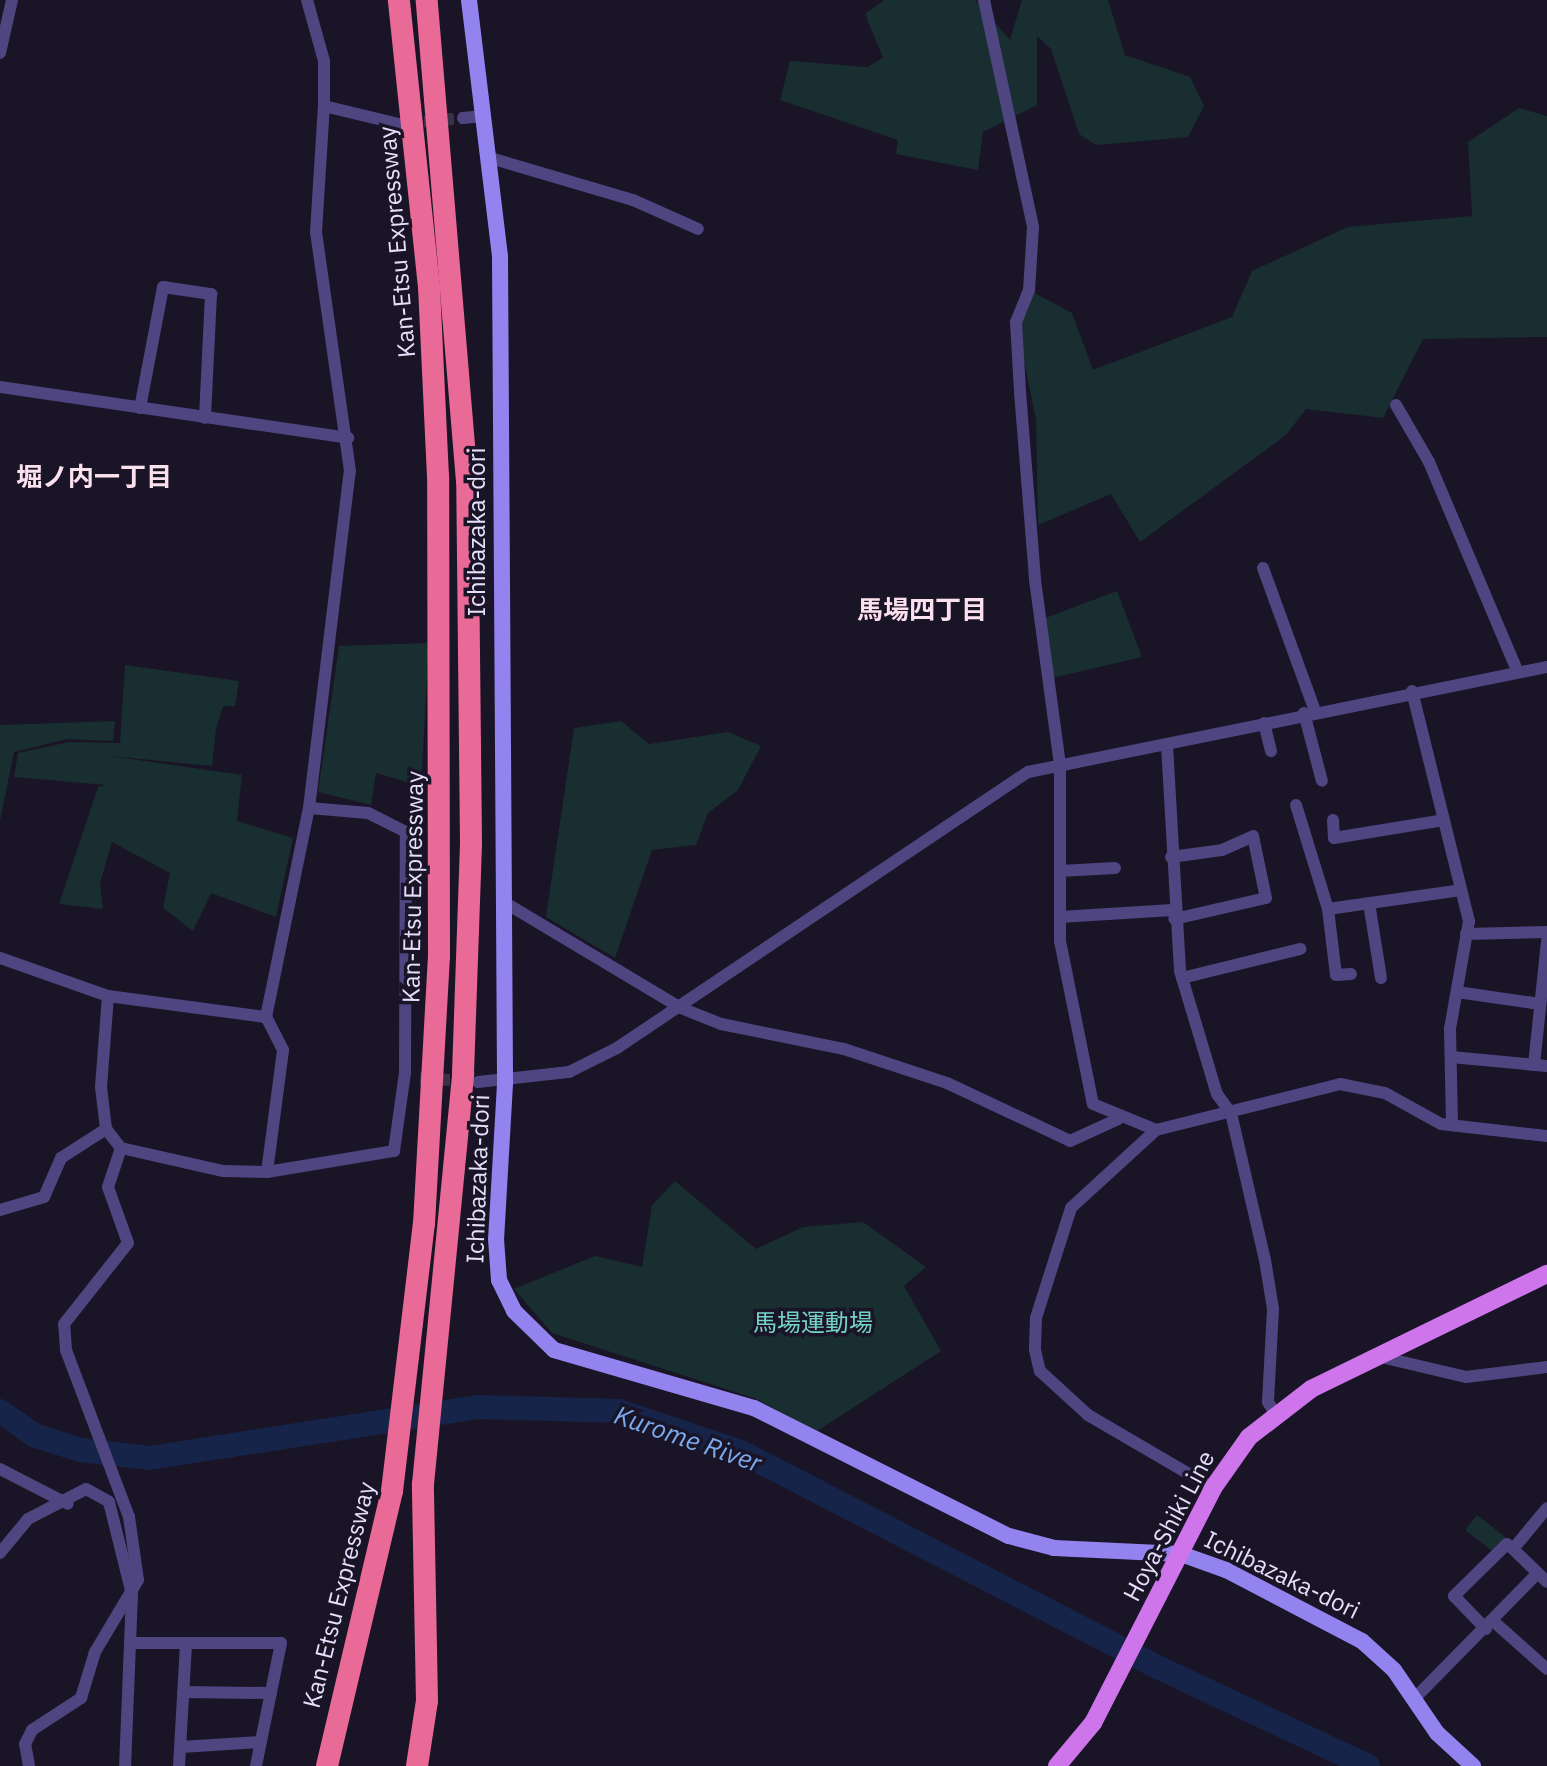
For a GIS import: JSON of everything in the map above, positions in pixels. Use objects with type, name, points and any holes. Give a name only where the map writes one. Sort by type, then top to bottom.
[{"type":"highway","name":"Kan-Etsu Expressway","points":[[327,1766],[397,1458],[424,1224],[439,956],[443,687],[429,287],[399,0]]},
{"type":"highway","points":[[417,1766],[427,1701],[426,1454],[450,1228],[465,1012],[471,682],[457,332],[427,0]]},
{"type":"main road","name":"Hoya-Shiki Line","points":[[1057,1766],[1110,1692],[1213,1488],[1237,1451],[1275,1413],[1377,1356],[1547,1274]]},
{"type":"street","points":[[0,53],[12,0]]},
{"type":"street","points":[[267,1172],[283,1050],[266,1017],[309,808],[348,438],[316,232],[324,61],[307,0]]},
{"type":"street","name":"Ichibazaka-dori","points":[[469,0],[500,257],[505,1084],[499,1280],[514,1311],[554,1350],[754,1408],[1009,1536],[1054,1548],[1181,1554],[1362,1641],[1473,1766]]},
{"type":"street","points":[[984,0],[1033,227],[1029,290],[1016,322],[1019,378],[1035,580],[1060,764],[1060,917],[1069,1011],[1093,1104],[1118,1119],[1156,1130],[1340,1084],[1385,1093],[1424,1119],[1547,1136]]},
{"type":"street","points":[[324,106],[399,124]]},
{"type":"street","points":[[463,118],[483,116]]},
{"type":"street","points":[[487,157],[633,200],[698,229]]},
{"type":"street","points":[[140,408],[163,287],[211,294],[205,418]]},
{"type":"street","points":[[0,387],[348,438]]},
{"type":"street","points":[[1396,405],[1435,475],[1517,670]]},
{"type":"street","points":[[1263,568],[1310,712],[1322,781]]},
{"type":"street","points":[[478,1082],[505,1084],[569,1072],[681,1008],[901,864],[997,789],[1060,764],[1167,745],[1517,670],[1547,667]]},
{"type":"street","points":[[1412,691],[1461,890],[1466,934],[1451,1057],[1452,1125]]},
{"type":"street","points":[[1264,723],[1271,751]]},
{"type":"street","points":[[1167,745],[1174,914],[1182,978],[1217,1094],[1231,1113],[1271,1289],[1267,1394],[1275,1413]]},
{"type":"street","points":[[1296,805],[1328,909],[1336,975],[1351,974]]},
{"type":"street","points":[[108,996],[106,1129],[121,1148],[191,1166],[267,1172],[394,1151],[405,1073],[406,832],[368,813],[309,808]]},
{"type":"street","points":[[1333,820],[1334,838],[1444,820]]},
{"type":"street","points":[[1060,917],[1174,914],[1266,898],[1253,836],[1222,850],[1171,857]]},
{"type":"street","points":[[1060,871],[1115,868]]},
{"type":"street","points":[[1328,909],[1461,890]]},
{"type":"street","points":[[504,902],[681,1008],[947,1083],[1070,1141],[1118,1119]]},
{"type":"street","points":[[1369,903],[1381,978]]},
{"type":"street","points":[[1466,934],[1547,932]]},
{"type":"street","points":[[1451,1057],[1540,1066],[1540,1004],[1547,941]]},
{"type":"street","points":[[1182,978],[1300,949]]},
{"type":"street","points":[[0,958],[108,996],[266,1017]]},
{"type":"street","points":[[1457,992],[1540,1004]]},
{"type":"street","points":[[405,1073],[420,1078]]},
{"type":"street","points":[[0,1210],[44,1197],[61,1158],[106,1129]]},
{"type":"street","points":[[1156,1130],[1071,1208],[1036,1318],[1035,1350],[1040,1371],[1088,1415],[1213,1488]]},
{"type":"street","points":[[29,1766],[25,1744],[32,1730],[81,1698],[95,1652],[138,1580],[121,1493],[66,1350],[64,1324],[128,1243],[108,1187],[121,1148]]},
{"type":"street","points":[[1377,1356],[1466,1377],[1542,1368],[1547,1380]]},
{"type":"street","points":[[0,1469],[68,1504]]},
{"type":"street","points":[[0,1553],[28,1519],[68,1504],[86,1489],[109,1502],[132,1594],[125,1766]]},
{"type":"street","points":[[1513,1549],[1547,1508]]},
{"type":"street","points":[[1413,1700],[1489,1625],[1543,1578],[1507,1544],[1454,1596],[1489,1625],[1547,1669]]},
{"type":"street","points":[[130,1643],[281,1643],[256,1766]]},
{"type":"street","points":[[179,1766],[186,1643]]},
{"type":"street","points":[[183,1692],[271,1693]]},
{"type":"street","points":[[181,1747],[261,1742]]},
{"type":"green space","points":[[884,0],[975,0],[1010,40],[1022,0],[1108,0],[1125,55],[1190,77],[1204,106],[1188,137],[1096,145],[1079,134],[1051,49],[1037,36],[1037,105],[983,132],[978,170],[896,154],[898,140],[780,100],[790,61],[867,67],[883,58],[865,14]]},
{"type":"green space","points":[[1519,108],[1547,116],[1547,337],[1423,339],[1383,418],[1306,409],[1286,435],[1140,542],[1111,494],[1038,525],[1036,419],[1016,322],[1029,290],[1072,313],[1093,370],[1232,317],[1252,271],[1348,227],[1472,216],[1468,142]]},
{"type":"green space","points":[[1117,591],[1142,657],[1048,679],[1040,620]]},
{"type":"green space","points":[[429,643],[421,786],[376,773],[371,805],[318,792],[339,646]]},
{"type":"green space","points":[[125,665],[239,681],[235,706],[223,706],[216,729],[212,766],[110,756],[242,775],[237,821],[293,838],[276,917],[211,893],[193,931],[163,908],[170,873],[112,842],[100,883],[103,909],[59,904],[98,787],[106,785],[14,777],[18,753],[69,742],[120,743]]},
{"type":"green space","points":[[115,721],[113,741],[67,739],[14,752],[0,821],[0,725]]},
{"type":"green space","points":[[621,721],[649,744],[728,732],[761,746],[738,790],[708,813],[696,845],[652,850],[615,958],[546,917],[574,728]]},
{"type":"green space","name":"馬場運動場","points":[[675,1181],[756,1249],[803,1227],[863,1222],[926,1267],[904,1286],[941,1351],[817,1431],[754,1398],[552,1333],[514,1289],[595,1256],[642,1267],[652,1205]]},
{"type":"green space","points":[[1477,1515],[1506,1538],[1494,1553],[1465,1530]]},
{"type":"waterway","name":"Kurome River","points":[[0,1411],[34,1435],[80,1450],[149,1458],[477,1407],[619,1411],[741,1452],[1151,1664],[1368,1766]]},
{"type":"tunnel","points":[[406,123],[463,118]]},
{"type":"tunnel","points":[[420,1078],[465,1081]]},
{"type":"district","name":"堀ノ内一丁目","points":[[94,477]]},
{"type":"district","name":"馬場四丁目","points":[[922,610]]}]
